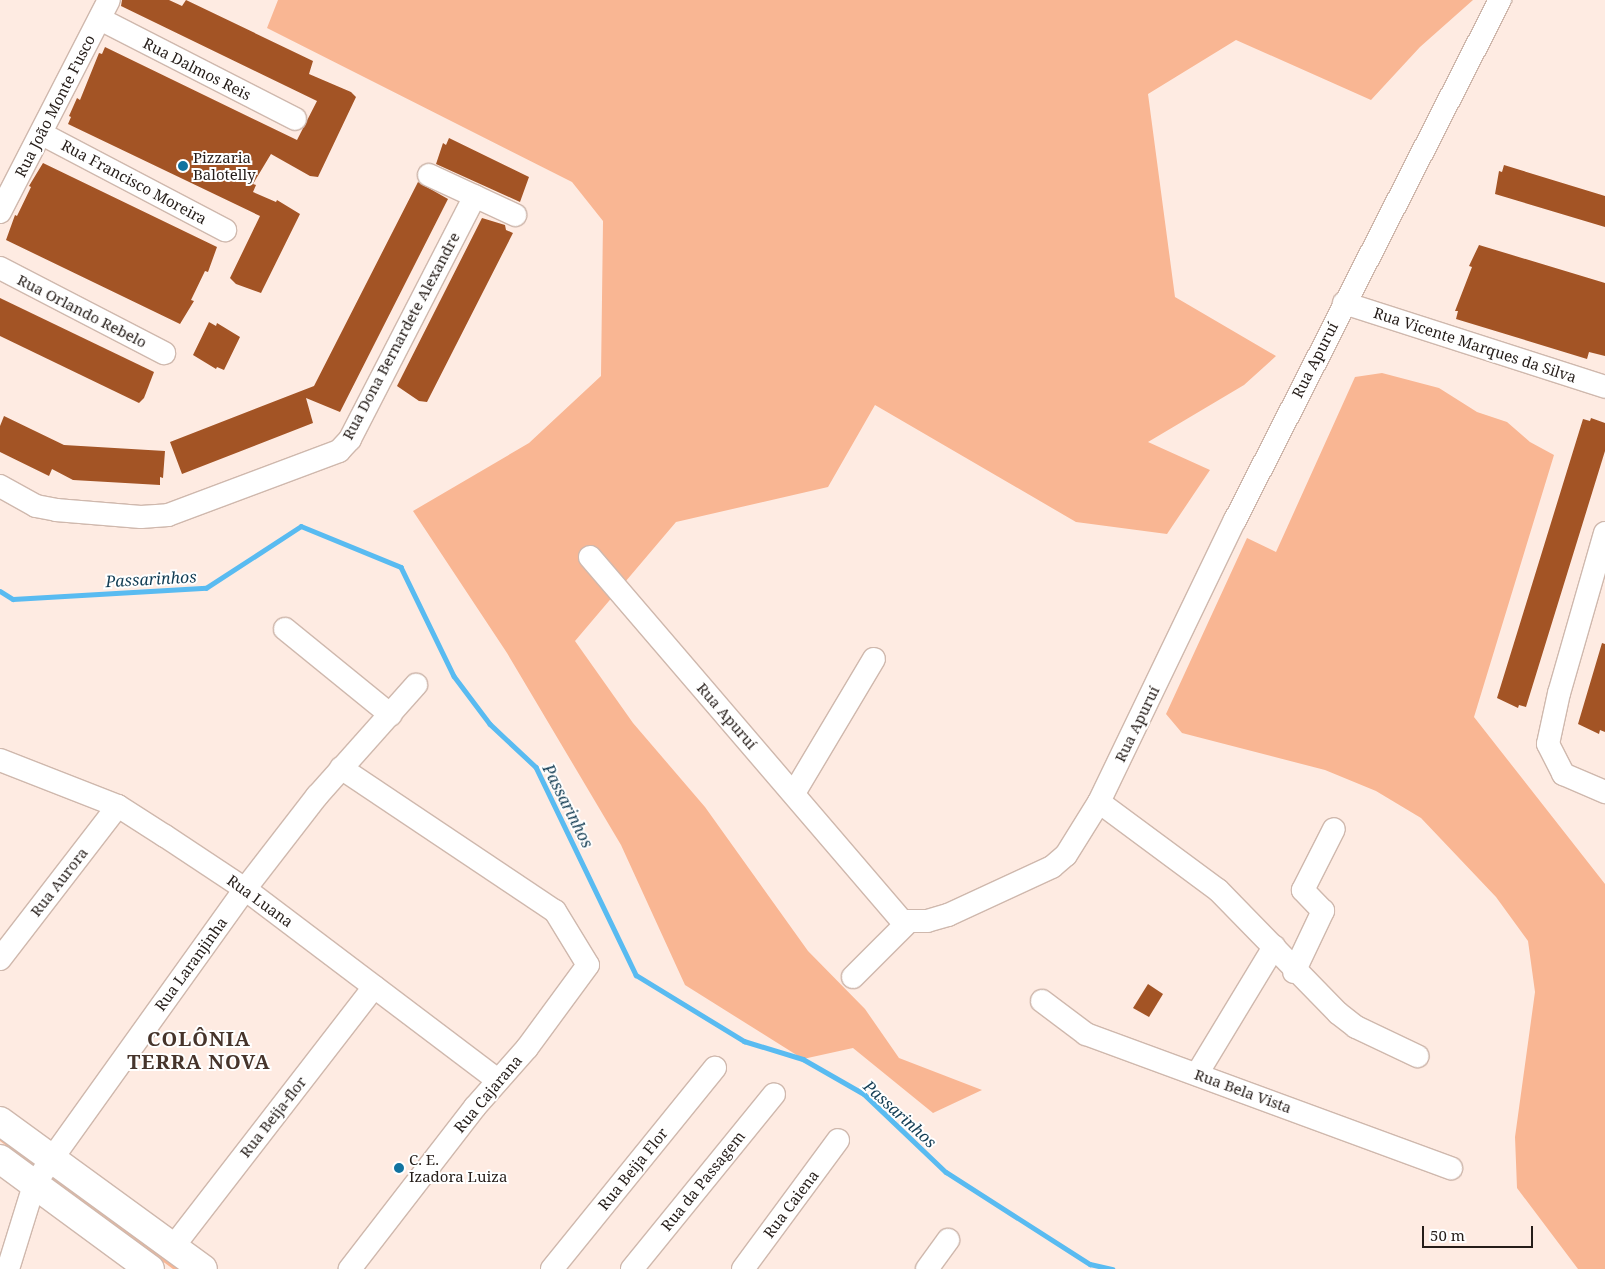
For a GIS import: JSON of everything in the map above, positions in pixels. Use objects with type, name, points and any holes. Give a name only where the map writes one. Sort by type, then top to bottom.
[{"type":"main road","points":[[0,1121],[203,1269]]},
{"type":"main road","points":[[0,1159],[150,1269]]},
{"type":"street","name":"Rua Apuruí","points":[[590,557],[794,793],[887,907],[907,923],[948,915],[1052,867],[1066,856],[1099,802],[1234,520],[1500,0]]},
{"type":"street","name":"Rua Dalmos Reis","points":[[105,10],[295,119]]},
{"type":"street","name":"Rua João Monte Fusco","points":[[0,212],[105,10]]},
{"type":"street","name":"Rua Francisco Moreira","points":[[42,134],[225,230]]},
{"type":"street","points":[[429,175],[515,215]]},
{"type":"street","name":"Rua Dona Bernardete Alexandre","points":[[0,486],[36,506],[56,510],[141,516],[168,515],[339,451],[350,439],[475,196]]},
{"type":"street","name":"Rua Orlando Rebelo","points":[[0,268],[164,353]]},
{"type":"street","name":"Rua Vicente Marques da Silva","points":[[1344,303],[1605,387]]},
{"type":"street","points":[[1605,533],[1559,693],[1548,744],[1564,774],[1605,792]]},
{"type":"street","points":[[285,629],[391,715]]},
{"type":"street","points":[[794,793],[874,659]]},
{"type":"street","name":"Rua Laranjinha","points":[[8,1269],[34,1185],[51,1160],[245,888],[341,768],[391,715],[416,685]]},
{"type":"street","name":"Rua Luana","points":[[0,760],[118,806],[245,888],[498,1080]]},
{"type":"street","name":"Rua Cajarana","points":[[341,768],[556,911],[588,965],[527,1048],[498,1080],[350,1269]]},
{"type":"street","points":[[1099,802],[1218,890],[1274,947],[1294,972],[1356,1027],[1416,1056]]},
{"type":"street","name":"Rua Aurora","points":[[0,959],[118,806]]},
{"type":"street","points":[[1294,972],[1323,911],[1303,890],[1334,829]]},
{"type":"street","points":[[853,977],[907,923]]},
{"type":"street","points":[[1197,1074],[1274,947]]},
{"type":"street","name":"Rua Beija-flor","points":[[173,1247],[374,987]]},
{"type":"street","name":"Rua Bela Vista","points":[[1042,1001],[1086,1034],[1451,1168]]},
{"type":"street","name":"Rua Beija Flor","points":[[552,1269],[715,1068]]},
{"type":"street","name":"Rua da Passagem","points":[[632,1269],[774,1094]]},
{"type":"street","name":"Rua Caiena","points":[[743,1269],[838,1140]]},
{"type":"street","points":[[927,1269],[948,1240]]},
{"type":"shaded area","points":[[278,0],[1473,0],[1420,47],[1371,100],[1236,40],[1148,94],[1175,297],[1276,356],[1244,385],[1148,442],[1210,470],[1167,534],[1076,522],[875,405],[828,487],[676,522],[575,641],[633,723],[705,807],[808,951],[865,1009],[899,1058],[982,1090],[933,1113],[853,1048],[803,1059],[685,985],[621,845],[507,653],[413,511],[529,443],[601,376],[603,221],[572,182],[267,28]]},
{"type":"shaded area","points":[[1382,373],[1439,388],[1477,412],[1507,422],[1530,442],[1554,455],[1474,717],[1605,884],[1605,1269],[1578,1269],[1517,1188],[1515,1137],[1535,992],[1528,941],[1496,897],[1421,818],[1376,791],[1325,770],[1182,733],[1166,714],[1247,538],[1276,552],[1355,377]]},
{"type":"shaded area","points":[[0,1126],[193,1269],[173,1269],[0,1141]]},
{"type":"building","points":[[122,0],[169,0],[182,6],[186,0],[313,61],[309,74],[351,92],[356,97],[318,177],[310,176],[271,154],[253,184],[256,185],[253,192],[276,202],[277,200],[300,214],[261,293],[236,284],[230,278],[260,216],[68,124],[71,117],[69,116],[77,98],[80,100],[99,53],[102,54],[105,47],[297,140],[317,101],[121,6]]},
{"type":"building","points":[[449,138],[529,177],[520,202],[436,164],[443,143],[446,145]]},
{"type":"building","points":[[43,163],[217,247],[208,272],[205,271],[191,300],[194,301],[180,324],[6,240],[15,215],[17,216],[31,187],[29,186]]},
{"type":"building","points":[[1504,165],[1605,196],[1605,227],[1495,194],[1499,171],[1502,172]]},
{"type":"building","points":[[418,182],[448,199],[340,412],[306,398],[313,423],[182,474],[170,442],[314,386]]},
{"type":"building","points":[[482,218],[505,225],[506,230],[513,233],[427,402],[419,401],[397,386]]},
{"type":"building","points":[[1479,245],[1605,283],[1605,356],[1589,352],[1587,359],[1456,319],[1458,311],[1455,311],[1472,267],[1469,266]]},
{"type":"building","points":[[0,298],[154,372],[144,398],[139,403],[0,336]]},
{"type":"building","points":[[209,322],[216,326],[217,323],[240,337],[224,370],[217,367],[216,369],[193,355]]},
{"type":"building","points":[[4,416],[64,445],[165,451],[163,478],[160,477],[160,485],[73,480],[52,469],[49,476],[0,452],[0,426]]},
{"type":"building","points":[[1591,418],[1605,423],[1605,451],[1526,707],[1519,705],[1518,708],[1497,698],[1583,419],[1590,421]]},
{"type":"building","points":[[1602,643],[1605,644],[1605,732],[1600,730],[1599,734],[1578,724]]},
{"type":"building","points":[[1148,984],[1163,994],[1149,1017],[1133,1008]]},
{"type":"waterway","name":"Passarinhos","points":[[0,591],[13,599],[206,588],[301,526],[401,567],[454,676],[490,724],[536,767],[636,975],[744,1041],[803,1059],[864,1094],[946,1172],[1090,1264],[1112,1269]]},
{"type":"place","name":"Pizzaria Balotelly","points":[[183,166]]},
{"type":"place","name":"C. E. Izadora Luiza","points":[[399,1168]]},
{"type":"district","name":"COLÔNIA TERRA NOVA","points":[[199,1050]]}]
